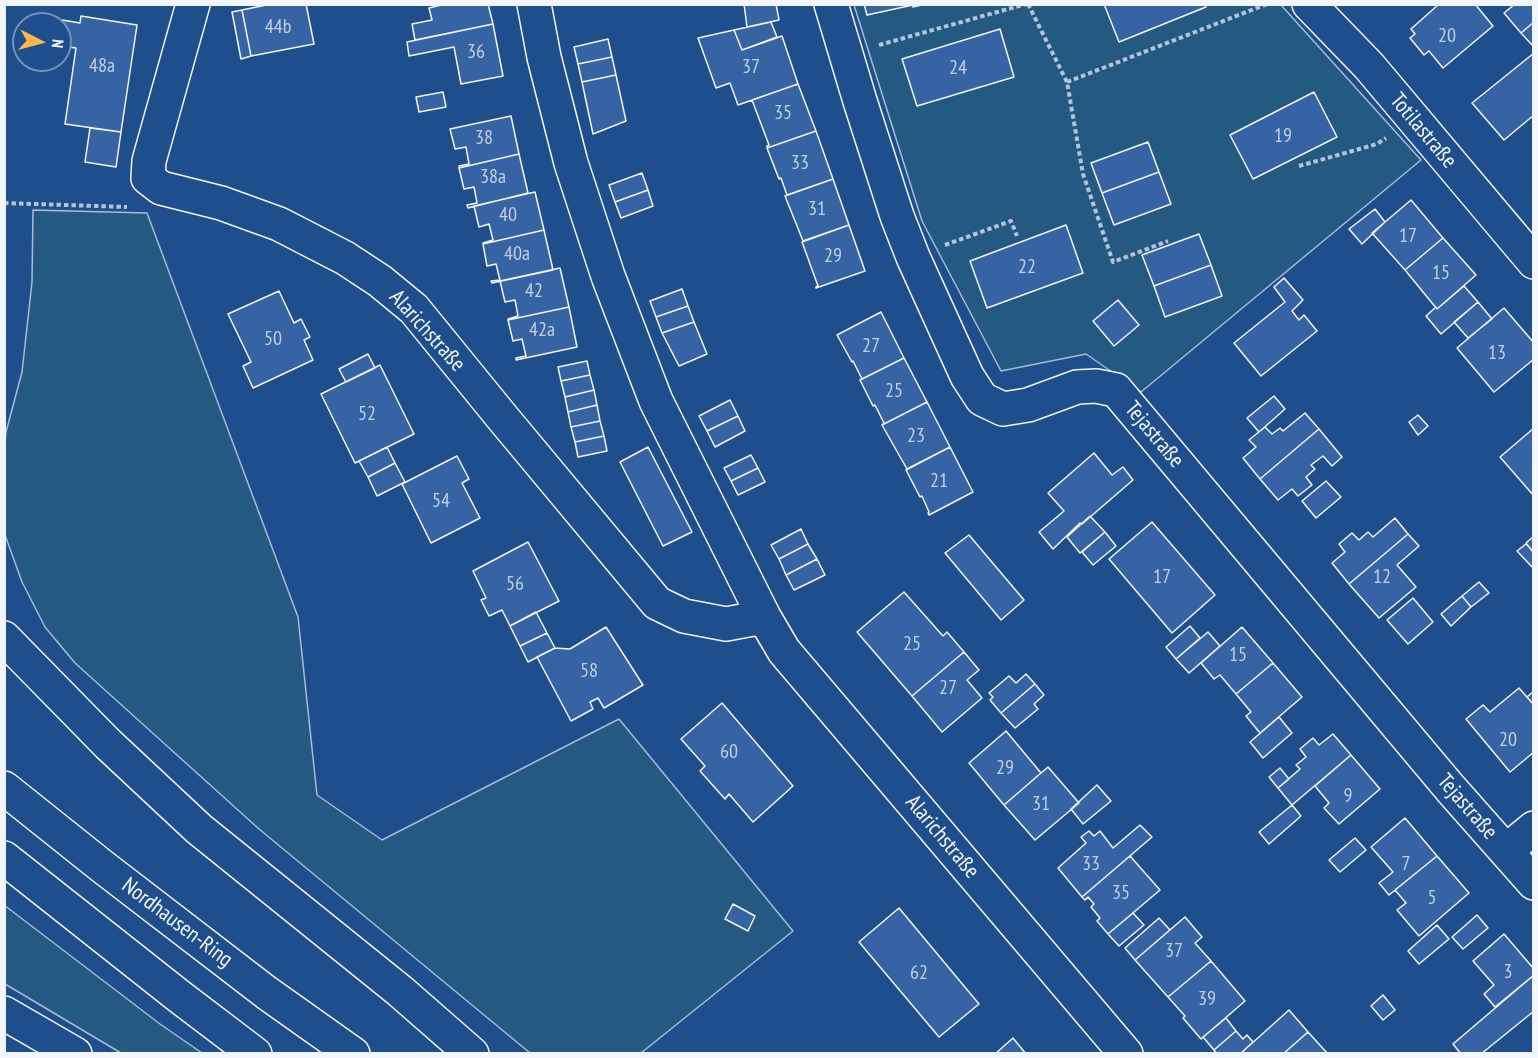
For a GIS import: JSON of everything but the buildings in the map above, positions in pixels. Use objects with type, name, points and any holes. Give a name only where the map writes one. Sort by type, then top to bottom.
[{"type":"main road","name":"Alarichstraße","points":[[193,4],[150,162],[148,178],[161,188],[221,203],[279,224],[345,258],[380,280],[414,309],[657,603],[684,616],[726,624],[764,617]]},
{"type":"main road","name":"Alarichstraße","points":[[534,4],[544,57],[571,163],[608,276],[656,401],[764,617],[784,651],[1125,1053]]},
{"type":"main road","name":"Tejastraße","points":[[831,4],[897,216],[967,376],[982,399],[1003,409],[1028,405],[1077,387],[1096,386],[1116,390],[1435,771],[1533,883]]},
{"type":"main road","name":"Totilastraße","points":[[1309,4],[1369,66],[1533,262]]},
{"type":"main road","points":[[4,638],[108,744],[199,829],[400,991],[472,1053]]},
{"type":"main road","name":"Nordhausen-Ring","points":[[4,788],[267,993],[353,1053]]},
{"type":"main road","points":[[1506,851],[1533,828]]},
{"type":"main road","points":[[4,858],[255,1053]]},
{"type":"main road","points":[[4,1013],[75,1053]]},
{"type":"path","points":[[846,54],[1027,4],[1067,82],[1083,174],[1113,262],[1168,241]]},
{"type":"path","points":[[1067,82],[1268,4]]},
{"type":"path","points":[[1299,166],[1377,144],[1398,128],[1416,122]]},
{"type":"path","points":[[4,203],[129,207]]},
{"type":"path","points":[[913,257],[1011,221],[1017,236]]},
{"type":"path","points":[[4,240],[4,263]]},
{"type":"shaded area","points":[[854,5],[1281,5],[1421,160],[1141,392],[1086,354],[1001,371],[922,221]]},
{"type":"shaded area","points":[[33,210],[147,213],[298,617],[317,795],[382,840],[619,719],[793,931],[641,1053],[530,1053],[259,829],[75,663],[45,627],[22,582],[5,535],[5,443],[22,372],[32,282]]},
{"type":"shaded area","points":[[4,905],[160,1024],[202,1053],[121,1053],[5,984]]}]
